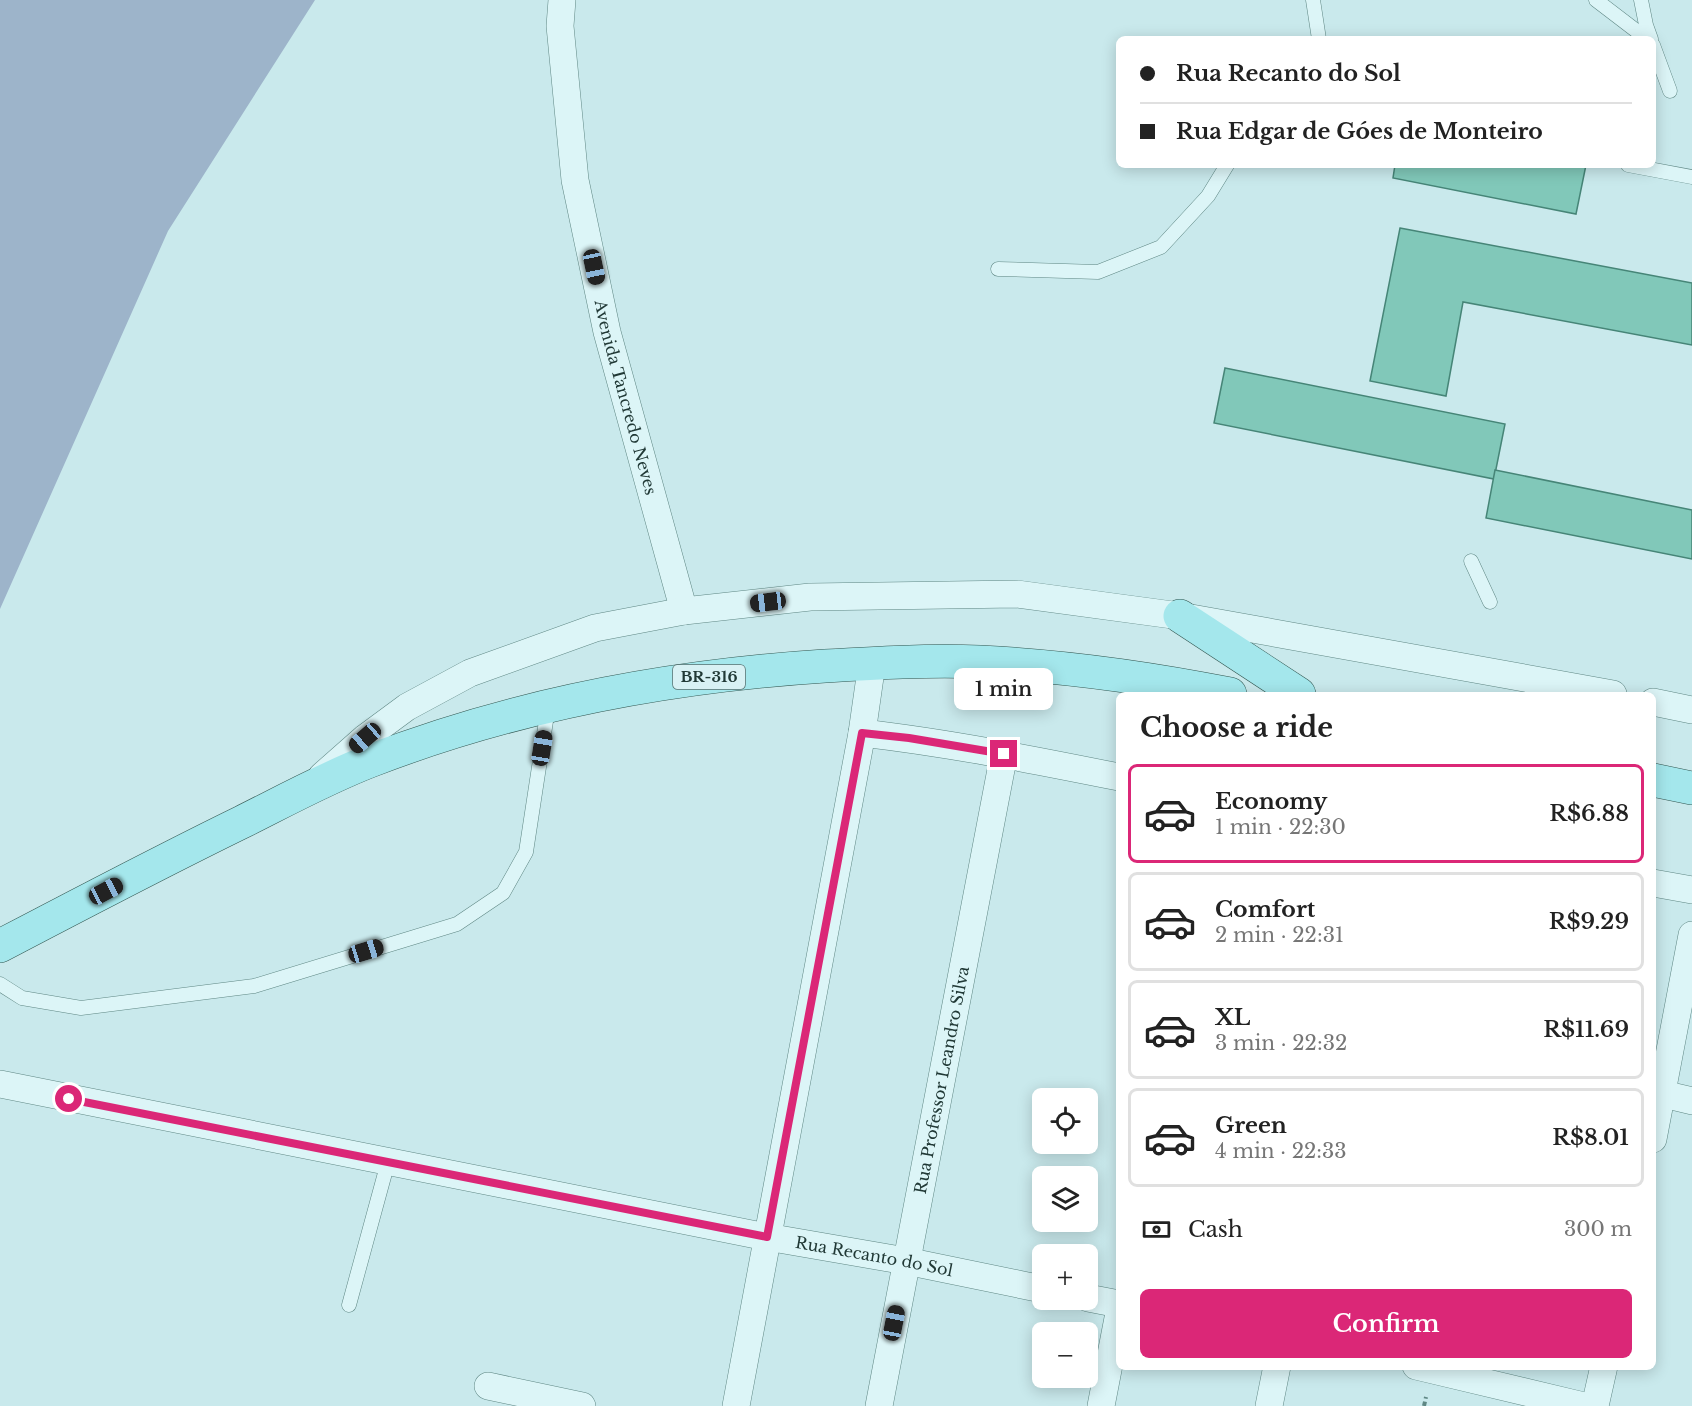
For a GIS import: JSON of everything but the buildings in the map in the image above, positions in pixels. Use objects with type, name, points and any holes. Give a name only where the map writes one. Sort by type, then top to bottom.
[{"type":"main road","points":[[1180,616],[1296,692]]},
{"type":"main road","name":"BR-316","points":[[0,946],[169,858],[368,762],[445,735],[548,707],[664,682],[783,669],[872,663],[979,662],[1098,673],[1217,692]]},
{"type":"main road","points":[[1656,781],[1692,788]]},
{"type":"street","name":"Avenida Tancredo Neves","points":[[562,0],[560,26],[576,180],[607,332],[684,611]]},
{"type":"street","points":[[305,791],[390,719],[407,707],[470,673],[595,628],[684,611],[810,597],[1017,594],[1180,616],[1602,692]]},
{"type":"street","points":[[736,1406],[862,733],[872,663]]},
{"type":"street","points":[[1656,703],[1692,710]]},
{"type":"street","points":[[862,733],[909,738],[1004,754],[1116,776]]},
{"type":"street","name":"Rua Professor Leandro Silva","points":[[879,1406],[1004,754]]},
{"type":"street","points":[[1656,884],[1692,890]]},
{"type":"street","points":[[1656,1134],[1680,1098],[1692,935]]},
{"type":"street","name":"Rua Recanto do Sol","points":[[0,1084],[767,1237],[906,1261],[1032,1287]]},
{"type":"street","points":[[1098,1300],[1116,1303]]},
{"type":"street","points":[[1101,1406],[1116,1328]]},
{"type":"street","points":[[1269,1406],[1276,1370]]},
{"type":"street","points":[[1433,1370],[1584,1406]]},
{"type":"street","points":[[1595,1406],[1603,1370]]},
{"type":"street","points":[[488,1386],[582,1406]]},
{"type":"lane","points":[[1313,0],[1319,36]]},
{"type":"lane","points":[[1596,0],[1645,36]]},
{"type":"lane","points":[[1641,0],[1648,36]]},
{"type":"lane","points":[[1656,53],[1670,91]]},
{"type":"lane","points":[[998,269],[1098,272],[1161,247],[1208,196],[1225,168]]},
{"type":"lane","points":[[1644,168],[1692,177]]},
{"type":"lane","points":[[1471,561],[1490,602]]},
{"type":"lane","points":[[0,984],[22,998],[81,1008],[254,986],[457,924],[503,893],[526,852],[548,707]]},
{"type":"lane","points":[[349,1305],[388,1162]]},
{"type":"shaded area","points":[[0,0],[315,0],[168,231],[0,609]]},
{"type":"route","points":[[69,1099],[767,1237],[862,733],[909,738],[1004,754]]}]
